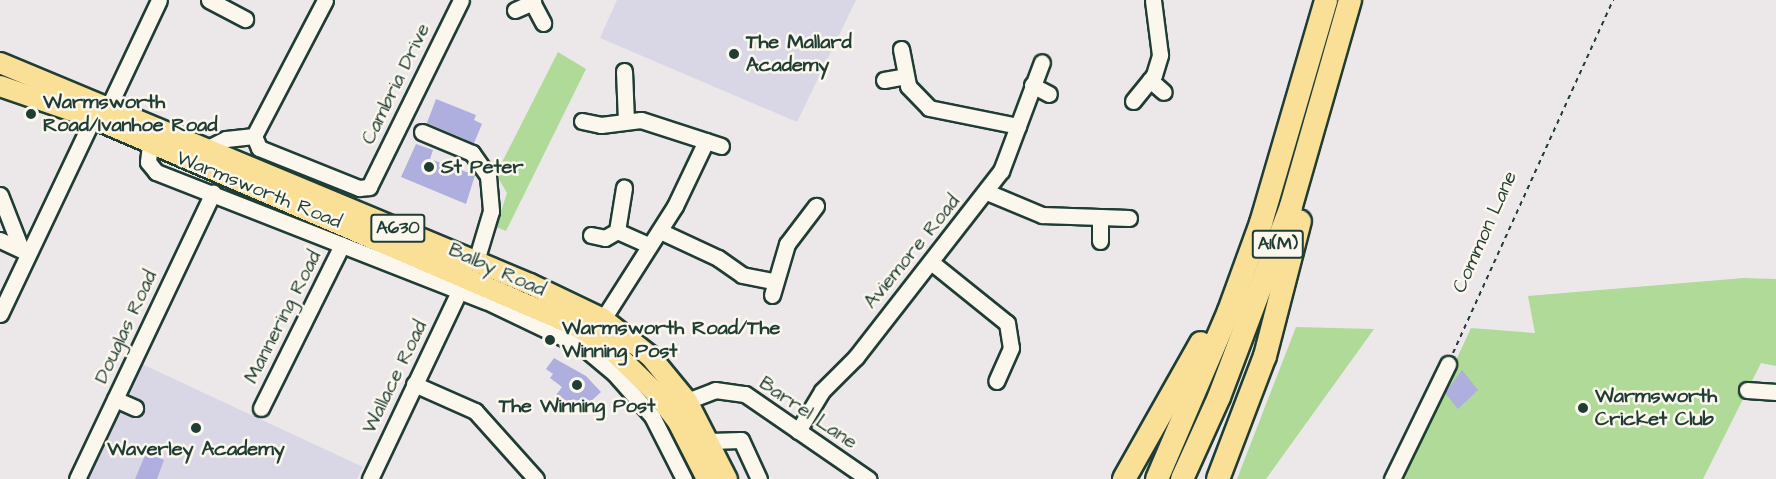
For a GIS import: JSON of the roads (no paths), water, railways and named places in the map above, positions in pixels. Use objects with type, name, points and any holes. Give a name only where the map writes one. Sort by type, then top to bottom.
[{"type":"highway","name":"A1(M)","points":[[1157,479],[1229,311],[1305,80],[1326,0]]},
{"type":"highway","name":"A1(M)","points":[[1182,479],[1263,283],[1330,76],[1350,0]]},
{"type":"highway","points":[[1218,479],[1265,356],[1309,193],[1330,76]]},
{"type":"highway","points":[[1124,479],[1221,305],[1305,80]]},
{"type":"main road","name":"Balby Road","points":[[0,63],[100,113],[150,145],[492,286],[576,326],[608,346],[657,394],[678,422],[707,479]]},
{"type":"main road","name":"Balby Road","points":[[0,86],[100,113],[208,148],[476,261],[603,319],[650,356],[687,401],[710,441],[727,479]]},
{"type":"street","points":[[0,314],[25,251],[159,0]]},
{"type":"street","points":[[209,0],[245,19]]},
{"type":"street","points":[[254,136],[325,0]]},
{"type":"street","name":"Cambria Drive","points":[[369,187],[461,0]]},
{"type":"street","points":[[1133,101],[1150,80],[1160,55],[1153,0]]},
{"type":"street","points":[[515,10],[532,1],[543,23]]},
{"type":"street","points":[[901,49],[906,76],[921,102],[940,112],[1018,126]]},
{"type":"street","name":"Aviemore Road","points":[[798,431],[822,391],[987,192],[1009,155],[1032,84],[1042,62]]},
{"type":"street","points":[[624,71],[626,120]]},
{"type":"street","points":[[884,81],[906,76]]},
{"type":"street","points":[[1150,80],[1164,92]]},
{"type":"street","points":[[1032,84],[1049,94]]},
{"type":"street","points":[[582,121],[601,125],[626,120],[652,123],[714,143],[603,319]]},
{"type":"street","points":[[422,132],[472,153],[488,176],[491,211],[476,261]]},
{"type":"street","name":"Warmsworth Road","points":[[208,148],[226,139],[254,136],[260,148],[359,188],[369,187]]},
{"type":"street","name":"Warmsworth Road","points":[[150,145],[148,162],[156,172],[342,245],[458,294],[546,327],[599,361],[652,416],[684,479]]},
{"type":"street","points":[[591,235],[605,238],[616,231],[624,188]]},
{"type":"street","points":[[987,192],[1042,215],[1129,218]]},
{"type":"street","name":"Douglas Road","points":[[78,479],[213,193]]},
{"type":"street","points":[[0,195],[25,251]]},
{"type":"street","points":[[660,231],[718,258],[742,275],[773,288],[787,244],[816,206]]},
{"type":"street","points":[[1100,217],[1100,241]]},
{"type":"street","points":[[616,231],[649,245]]},
{"type":"street","points":[[0,240],[25,251]]},
{"type":"street","name":"Mannering Road","points":[[261,408],[342,245]]},
{"type":"street","points":[[931,262],[1007,323],[1011,348],[996,381]]},
{"type":"street","name":"Wallace Road","points":[[370,479],[458,294]]},
{"type":"street","points":[[1392,479],[1448,364]]},
{"type":"street","points":[[414,384],[475,411],[536,479]]},
{"type":"street","name":"Barrel Lane","points":[[687,401],[715,390],[730,390],[745,394],[868,479]]},
{"type":"street","points":[[1747,390],[1776,392]]},
{"type":"street","points":[[115,399],[135,408]]},
{"type":"street","points":[[710,441],[741,440],[759,479]]},
{"type":"place","name":"The Mallard Academy","points":[[734,54]]},
{"type":"place","name":"Warmsworth Road/Ivanhoe Road","points":[[31,114]]},
{"type":"place","name":"St Peter","points":[[429,167]]},
{"type":"place","name":"Warmsworth Road/The Winning Post","points":[[550,340]]},
{"type":"place","name":"The Winning Post","points":[[577,385]]},
{"type":"place","name":"Warmsworth Cricket Club","points":[[1583,408]]},
{"type":"place","name":"Waverley Academy","points":[[196,428]]}]
